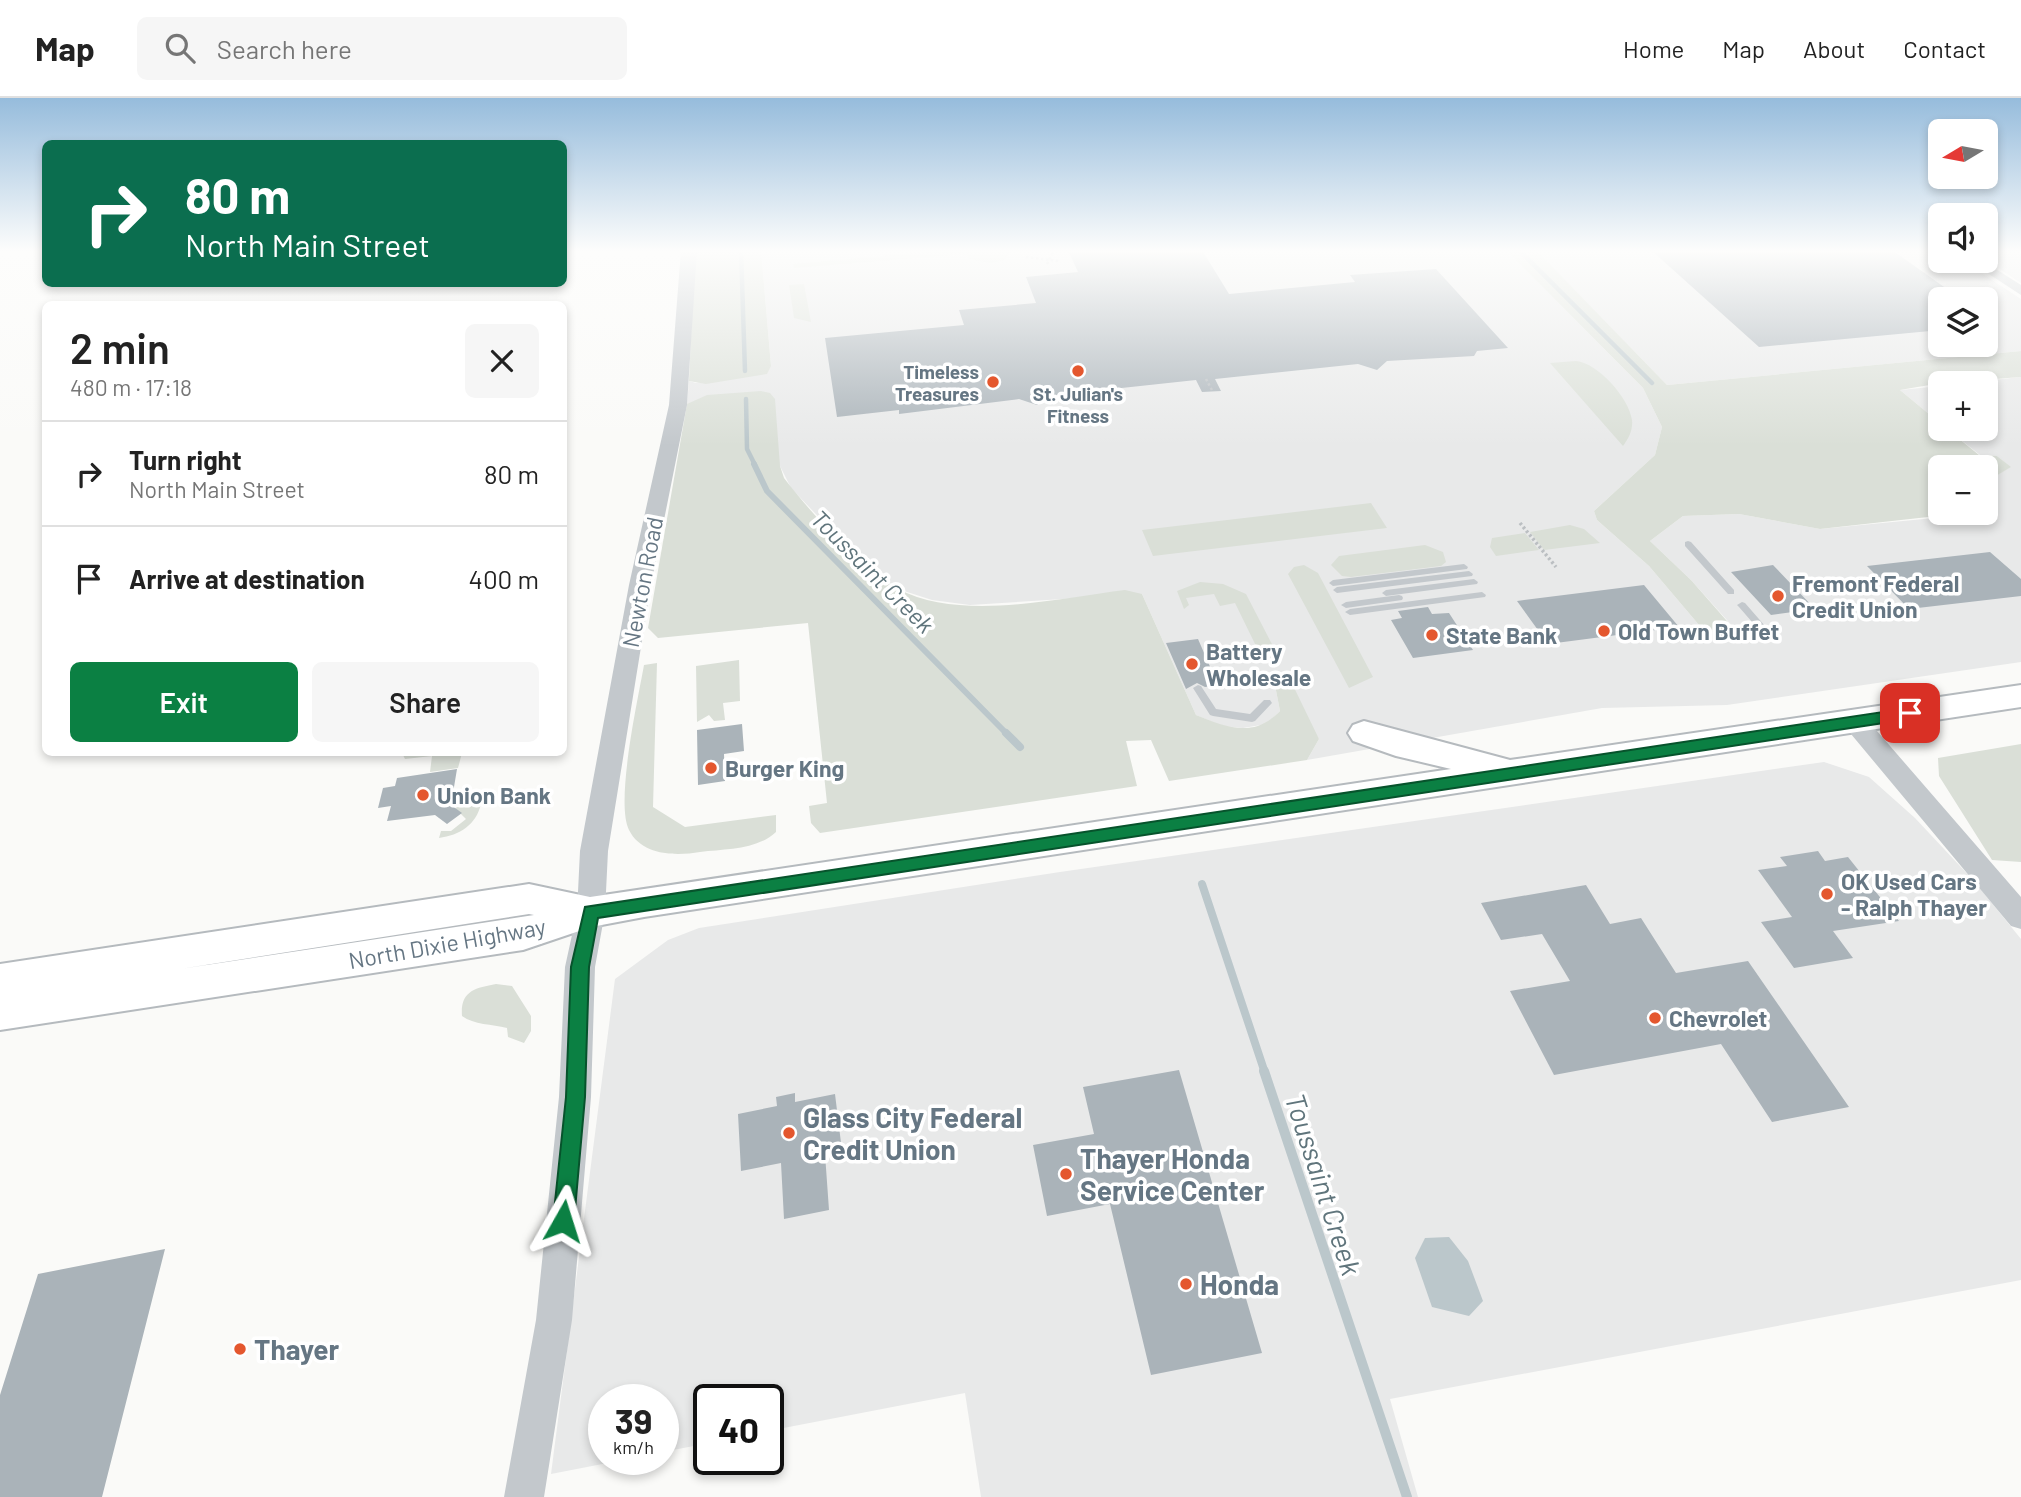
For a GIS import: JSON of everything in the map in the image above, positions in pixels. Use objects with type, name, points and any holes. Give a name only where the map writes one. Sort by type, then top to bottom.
[{"type":"main road","points":[[591,912],[2021,696]]},
{"type":"main road","points":[[1364,733],[1396,744],[1517,772]]},
{"type":"main road","name":"North Dixie Highway","points":[[0,981],[529,899],[591,912]]},
{"type":"main road","name":"North Dixie Highway","points":[[0,1013],[523,934],[591,912]]},
{"type":"street","name":"Newton Road","points":[[524,1497],[554,1320],[575,1097],[580,967],[591,912],[594,851],[678,405],[684,315]]},
{"type":"street","points":[[1855,722],[2021,917]]},
{"type":"lane","points":[[1688,544],[1731,592]]},
{"type":"lane","points":[[1342,598],[1473,581]]},
{"type":"lane","points":[[1342,598],[1473,581]]},
{"type":"lane","points":[[1342,598],[1473,581]]},
{"type":"lane","points":[[1742,605],[1769,636]]},
{"type":"lane","points":[[1198,688],[1213,712],[1252,718],[1267,704]]},
{"type":"path","points":[[1206,379],[1213,392]]},
{"type":"path","points":[[1520,523],[1556,567]]},
{"type":"shaded area","points":[[692,315],[767,315],[771,366],[767,374],[706,384],[689,381]]},
{"type":"shaded area","points":[[767,315],[1571,315],[1643,388],[1662,427],[1655,455],[1594,511],[1597,520],[1649,566],[1699,625],[1713,631],[1734,628],[1691,580],[1650,541],[1683,516],[1739,514],[1820,529],[1928,519],[1928,525],[1998,525],[1998,474],[2010,467],[1998,455],[1980,455],[1962,441],[1998,441],[1998,379],[2021,377],[2021,662],[1727,705],[1602,708],[1307,760],[1319,739],[1273,675],[1280,711],[1267,724],[1243,728],[1222,726],[1196,715],[1142,594],[970,605],[932,600],[901,590],[871,572],[791,488],[780,466],[687,404],[689,381],[696,383],[771,366]]},
{"type":"shaded area","points":[[794,315],[810,315],[811,322],[794,318]]},
{"type":"shaded area","points":[[1571,315],[1599,315],[1667,385],[1959,357],[1998,357],[1998,353],[2021,351],[2021,377],[1998,379],[1998,371],[1928,371],[1928,385],[1900,390],[1928,413],[1928,441],[1962,441],[1979,455],[1928,455],[1928,517],[1820,529],[1739,514],[1683,516],[1650,541],[1691,580],[1734,629],[1714,631],[1699,625],[1649,566],[1597,520],[1594,511],[1655,455],[1662,427],[1643,388]]},
{"type":"shaded area","points":[[1599,315],[1928,315],[1928,357],[1959,357],[1667,385]]},
{"type":"shaded area","points":[[1998,315],[2021,315],[2021,351],[1998,353]]},
{"type":"shaded area","points":[[1550,363],[1585,363],[1603,375],[1619,392],[1630,411],[1630,434],[1623,446]]},
{"type":"shaded area","points":[[1928,387],[1928,413],[1900,390]]},
{"type":"shaded area","points":[[761,391],[770,393],[775,399],[780,466],[784,478],[837,539],[883,580],[923,599],[980,606],[1040,602],[1125,590],[1142,594],[1196,715],[1230,727],[1250,728],[1260,725],[1280,711],[1273,675],[1286,671],[1319,739],[1307,760],[1169,781],[1151,740],[1126,741],[1137,786],[820,833],[811,823],[809,806],[827,803],[808,623],[658,638],[648,628],[687,404],[707,395]]},
{"type":"shaded area","points":[[1998,457],[2011,467],[1998,475]]},
{"type":"shaded area","points":[[1371,503],[1387,528],[1153,556],[1142,530]]},
{"type":"shaded area","points":[[1570,525],[1584,529],[1600,543],[1544,550],[1530,532]]},
{"type":"shaded area","points":[[1525,533],[1539,550],[1496,556],[1490,547],[1492,538]]},
{"type":"shaded area","points":[[1425,545],[1443,552],[1446,562],[1441,566],[1351,577],[1342,576],[1331,565],[1339,556]]},
{"type":"shaded area","points":[[1304,565],[1318,573],[1373,677],[1349,688],[1288,574],[1294,567]]},
{"type":"shaded area","points":[[1200,582],[1223,584],[1246,594],[1274,648],[1267,651],[1257,648],[1235,603],[1220,606],[1214,594],[1186,598],[1189,605],[1184,609],[1177,591]]},
{"type":"shaded area","points":[[739,660],[740,701],[723,703],[725,720],[714,721],[709,715],[697,722],[696,666]]},
{"type":"shaded area","points":[[657,663],[653,807],[685,827],[776,815],[776,832],[768,838],[741,848],[670,854],[642,845],[629,830],[625,816],[625,797],[633,725],[644,665]]},
{"type":"shaded area","points":[[2021,744],[2021,862],[1992,860],[1939,776],[1938,758]]},
{"type":"shaded area","points":[[404,756],[432,756],[405,759]]},
{"type":"shaded area","points":[[432,756],[461,756],[458,768],[430,772]]},
{"type":"shaded area","points":[[1824,762],[1869,777],[1915,818],[1974,881],[2021,939],[2021,1280],[1390,1399],[1418,1497],[981,1497],[965,1393],[784,1428],[784,1384],[693,1384],[693,1446],[679,1449],[679,1384],[588,1384],[588,1467],[551,1474],[615,979],[668,940],[699,928],[1060,872]]},
{"type":"shaded area","points":[[464,802],[481,804],[475,818],[466,828],[439,838],[441,831],[451,831],[466,819],[455,808]]},
{"type":"shaded area","points":[[496,984],[512,986],[531,1016],[531,1031],[524,1043],[508,1037],[507,1028],[478,1023],[462,1016],[464,1001],[470,992]]},
{"type":"shaded area","points":[[1449,1237],[1468,1261],[1483,1301],[1469,1316],[1432,1307],[1415,1258],[1425,1238]]},
{"type":"building","points":[[961,315],[1478,315],[1508,348],[1477,351],[1474,356],[1387,361],[1377,370],[1358,364],[1215,379],[1221,391],[1202,392],[1196,380],[1047,396],[1037,405],[1019,399],[899,414],[899,410],[837,417],[825,338],[964,325]]},
{"type":"building","points":[[1724,315],[1928,315],[1928,331],[1759,347]]},
{"type":"building","points":[[1990,552],[2021,579],[2021,596],[1909,609],[1867,566]]},
{"type":"building","name":"Fremont Federal Credit Union","points":[[1773,565],[1815,609],[1771,615],[1731,572]]},
{"type":"building","points":[[1644,585],[1679,627],[1548,644],[1517,601]]},
{"type":"building","name":"State Bank","points":[[1428,607],[1432,614],[1449,613],[1473,650],[1413,658],[1391,620],[1402,618],[1398,611]]},
{"type":"building","name":"Battery Wholesale","points":[[1198,639],[1218,685],[1205,687],[1197,683],[1186,689],[1166,643]]},
{"type":"building","name":"Burger King","points":[[742,724],[744,751],[724,754],[725,781],[698,785],[697,730]]},
{"type":"building","name":"Union Bank","points":[[457,769],[451,805],[462,813],[447,824],[435,815],[387,821],[391,806],[378,808],[383,788],[395,786],[397,778]]},
{"type":"building","name":"OK Used Cars - Ralph Thayer","points":[[1818,851],[1825,861],[1848,857],[1899,921],[1833,931],[1853,958],[1794,968],[1761,922],[1792,917],[1758,870],[1787,866],[1780,857]]},
{"type":"building","name":"Chevrolet","points":[[1586,885],[1610,924],[1641,918],[1676,973],[1748,961],[1849,1107],[1772,1122],[1721,1044],[1554,1075],[1510,991],[1570,981],[1542,934],[1501,940],[1481,903]]},
{"type":"building","name":"Honda","points":[[1179,1070],[1262,1353],[1151,1375],[1110,1204],[1047,1216],[1033,1145],[1094,1134],[1083,1087]]},
{"type":"building","name":"Glass City Federal Credit Union","points":[[795,1093],[795,1102],[835,1094],[842,1151],[825,1154],[829,1210],[784,1219],[781,1163],[741,1171],[738,1114],[777,1106],[776,1097]]},
{"type":"building","points":[[165,1249],[102,1497],[0,1497],[0,1395],[38,1274]]},
{"type":"waterway","name":"Toussaint Creek","points":[[743,315],[745,371]]},
{"type":"waterway","points":[[1584,315],[1652,383]]},
{"type":"waterway","name":"Toussaint Creek","points":[[746,399],[747,449],[755,465]]},
{"type":"waterway","name":"Toussaint Creek","points":[[754,464],[767,491],[1007,734]]},
{"type":"waterway","name":"Toussaint Creek","points":[[1007,734],[1020,747]]},
{"type":"waterway","name":"Toussaint Creek","points":[[1202,884],[1265,1073]]},
{"type":"waterway","name":"Toussaint Creek","points":[[1264,1071],[1407,1497]]},
{"type":"place","name":"St. Julian's Fitness","points":[[1078,371]]},
{"type":"place","name":"Timeless Treasures","points":[[993,382]]},
{"type":"place","name":"Fremont Federal Credit Union","points":[[1778,596]]},
{"type":"place","name":"Old Town Buffet","points":[[1604,631]]},
{"type":"place","name":"State Bank","points":[[1432,635]]},
{"type":"place","name":"Battery Wholesale","points":[[1192,664]]},
{"type":"place","name":"Burger King","points":[[711,768]]},
{"type":"place","name":"Union Bank","points":[[423,795]]},
{"type":"place","name":"OK Used Cars - Ralph Thayer","points":[[1827,894]]},
{"type":"place","name":"Chevrolet","points":[[1655,1018]]},
{"type":"place","name":"Glass City Federal Credit Union","points":[[789,1133]]},
{"type":"place","name":"Thayer Honda Service Center","points":[[1066,1174]]},
{"type":"place","name":"Honda","points":[[1186,1284]]},
{"type":"place","name":"Thayer","points":[[240,1349]]},
{"type":"route","points":[[563,1221],[575,1097],[580,967],[591,912],[1910,713]]}]
